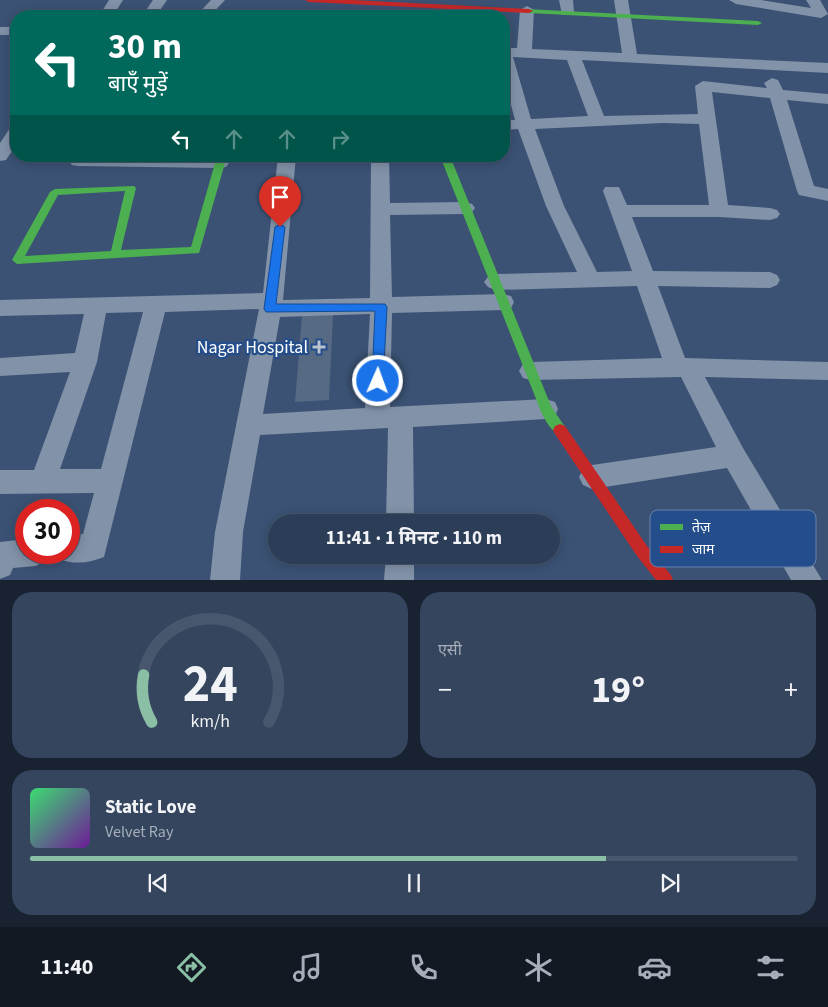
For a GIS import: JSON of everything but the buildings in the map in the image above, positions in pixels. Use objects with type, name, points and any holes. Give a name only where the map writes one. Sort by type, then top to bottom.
[{"type":"street","points":[[209,10],[218,0]]},
{"type":"street","points":[[309,0],[446,3],[522,7],[566,6],[623,15],[758,23]]},
{"type":"street","points":[[621,0],[630,59]]},
{"type":"street","points":[[736,0],[821,14],[813,0]]},
{"type":"street","points":[[522,7],[524,53]]},
{"type":"street","points":[[510,52],[828,68]]},
{"type":"street","points":[[573,56],[598,121]]},
{"type":"street","points":[[763,65],[777,93],[806,191],[828,194]]},
{"type":"street","points":[[510,73],[524,123],[555,206],[591,280]]},
{"type":"street","points":[[719,211],[703,86],[828,98]]},
{"type":"street","points":[[510,124],[663,118],[707,119]]},
{"type":"street","points":[[0,156],[10,141]]},
{"type":"street","points":[[115,254],[131,188],[143,162]]},
{"type":"street","points":[[131,188],[55,192],[17,260],[195,250],[220,162]]},
{"type":"street","points":[[225,580],[229,532],[271,305],[286,162]]},
{"type":"street","points":[[380,162],[381,307],[389,417],[399,514]]},
{"type":"street","points":[[447,162],[464,208],[546,408],[650,561]]},
{"type":"street","points":[[612,191],[682,367],[766,510]]},
{"type":"street","points":[[380,209],[464,208]]},
{"type":"street","points":[[620,211],[719,211],[770,214]]},
{"type":"street","points":[[0,308],[156,304],[381,307],[591,280],[645,278],[770,280]]},
{"type":"street","points":[[80,548],[94,547],[156,304]]},
{"type":"street","points":[[43,482],[85,362],[97,305]]},
{"type":"street","points":[[0,367],[85,362]]},
{"type":"street","points":[[531,371],[682,367],[828,371]]},
{"type":"street","points":[[248,425],[546,408]]},
{"type":"street","points":[[592,477],[734,456]]},
{"type":"street","points":[[0,482],[111,480]]},
{"type":"street","points":[[0,565],[3,555],[15,554]]},
{"type":"street","points":[[399,580],[400,564]]},
{"type":"street","points":[[655,567],[666,580]]},
{"type":"street","points":[[800,567],[808,580]]},
{"type":"traffic: fast","points":[[529,11],[758,23]]},
{"type":"traffic: fast","points":[[115,254],[195,250],[220,162]]},
{"type":"traffic: fast","points":[[447,162],[546,409],[560,430]]},
{"type":"traffic: fast","points":[[131,188],[115,254],[17,260],[55,192],[131,188]]},
{"type":"traffic: jam","points":[[309,0],[509,10]]},
{"type":"traffic: jam","points":[[510,10],[529,11]]},
{"type":"traffic: jam","points":[[560,430],[650,561]]},
{"type":"traffic: jam","points":[[655,567],[666,580]]},
{"type":"place","name":"Nagar Hospital","points":[[319,347]]},
{"type":"route","points":[[280,227],[274,289],[270,309],[381,307],[378,381]]}]
